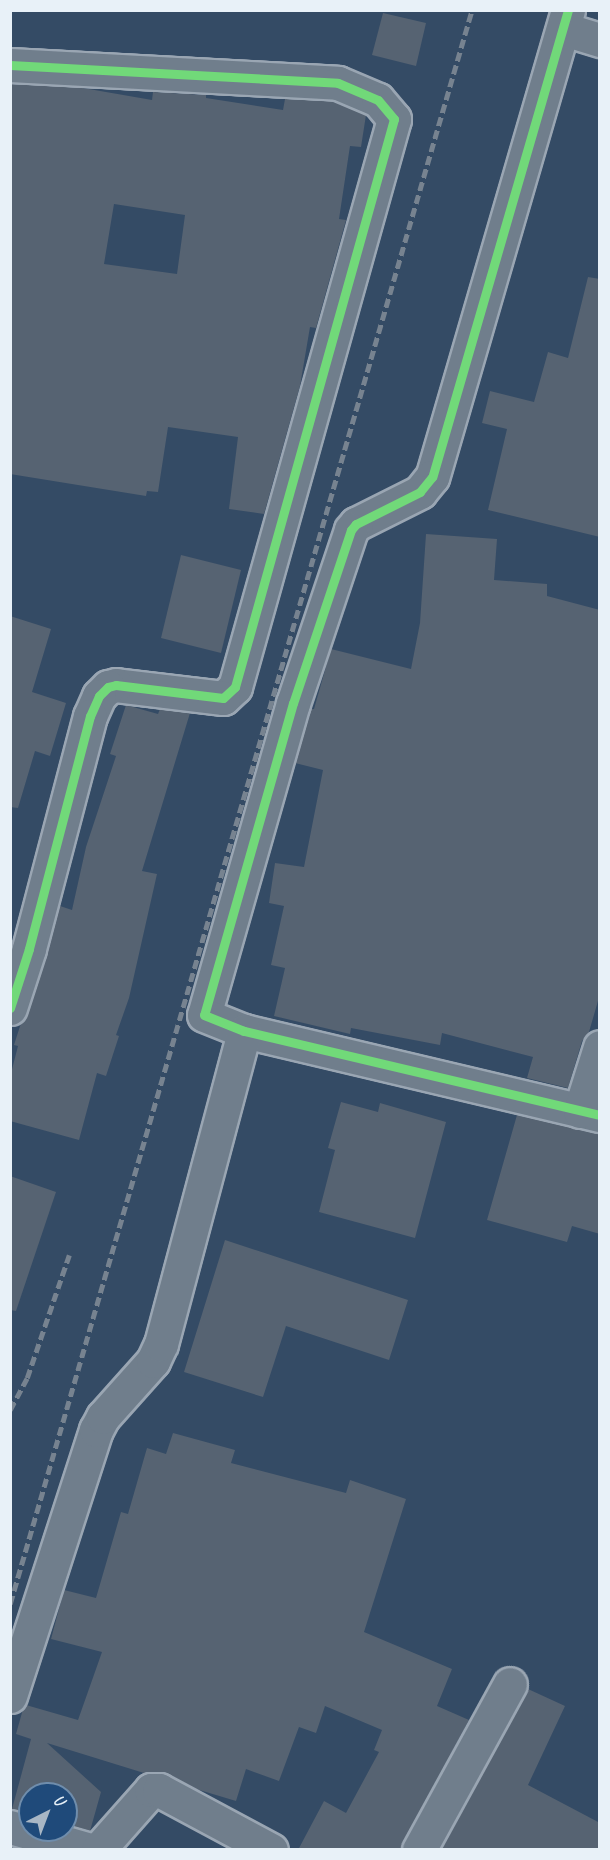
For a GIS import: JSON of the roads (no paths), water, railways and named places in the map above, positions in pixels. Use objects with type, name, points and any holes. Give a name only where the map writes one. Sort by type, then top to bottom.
[{"type":"street","points":[[600,40],[566,20],[432,477],[420,492],[353,526],[293,703],[204,1016],[244,1031],[590,1113],[600,1047]]},
{"type":"street","points":[[10,65],[338,83],[378,100],[394,119],[235,687],[223,698],[116,685],[108,687],[99,696],[90,716],[20,946],[10,1008]]},
{"type":"street","points":[[10,1696],[96,1430],[103,1417],[153,1361],[161,1344],[244,1031]]},
{"type":"street","points":[[419,1850],[510,1684]]},
{"type":"street","points":[[98,1850],[151,1790],[159,1790],[271,1850]]},
{"type":"street","points":[[10,1827],[90,1850]]},
{"type":"railway","points":[[10,1604],[472,10]]},
{"type":"railway","points":[[10,1410],[27,1378],[69,1255]]}]
